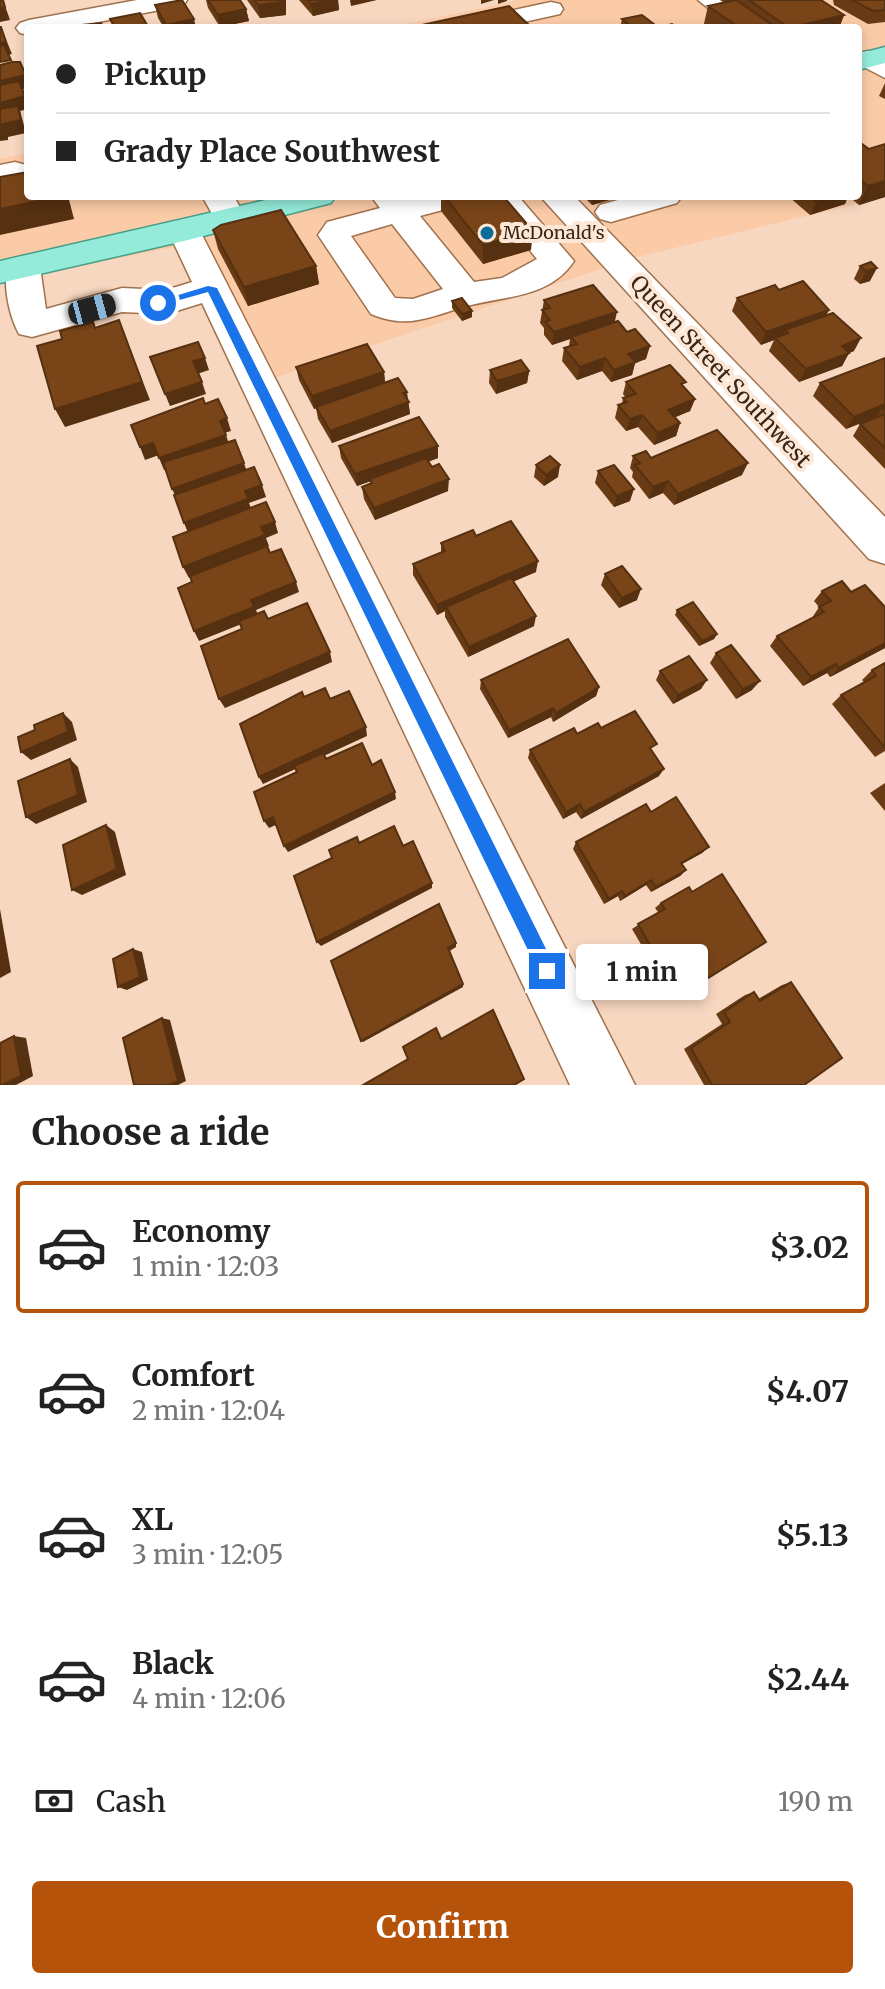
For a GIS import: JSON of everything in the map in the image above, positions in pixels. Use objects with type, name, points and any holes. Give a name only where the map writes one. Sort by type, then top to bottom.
[{"type":"main road","points":[[12,269],[184,231],[224,208],[288,200]]},
{"type":"street","points":[[49,24],[175,0]]},
{"type":"street","points":[[710,0],[743,24]]},
{"type":"street","points":[[491,24],[520,20],[546,4],[569,24]]},
{"type":"street","points":[[0,33],[24,29]]},
{"type":"street","points":[[426,200],[393,204],[338,229],[334,235],[383,306],[393,312],[409,312],[465,294],[491,293],[535,280],[557,261],[609,252]]},
{"type":"street","points":[[504,200],[557,261]]},
{"type":"street","name":"Queen Street Southwest","points":[[560,200],[885,546]]},
{"type":"street","points":[[393,204],[465,294]]},
{"type":"street","points":[[184,231],[603,1085]]},
{"type":"street","points":[[12,269],[32,325],[122,300],[167,302],[211,288]]},
{"type":"shaded area","points":[[519,0],[885,0],[885,197],[637,257],[277,377],[204,241],[0,282],[0,159],[24,154],[24,200],[862,200],[862,24],[408,24]]},
{"type":"building","points":[[182,0],[194,19],[165,24],[155,5]]},
{"type":"building","points":[[208,0],[240,0],[246,9],[218,15]]},
{"type":"building","points":[[254,0],[282,0],[284,2],[258,5]]},
{"type":"building","points":[[308,0],[329,0],[311,4]]},
{"type":"building","points":[[736,0],[771,24],[734,24],[708,6]]},
{"type":"building","points":[[749,0],[821,0],[844,15],[806,24],[783,24]]},
{"type":"building","points":[[852,0],[885,0],[885,10],[873,11]]},
{"type":"building","points":[[509,6],[528,24],[426,24]]},
{"type":"building","points":[[140,13],[147,24],[113,24],[110,19]]},
{"type":"building","points":[[642,15],[654,24],[628,24],[622,19]]},
{"type":"building","points":[[1,27],[6,42],[0,43]]},
{"type":"building","points":[[4,45],[11,60],[0,62],[0,46]]},
{"type":"building","points":[[20,62],[24,75],[0,81],[0,65]]},
{"type":"building","points":[[19,81],[24,96],[0,103],[0,85]]},
{"type":"building","points":[[18,106],[21,120],[0,127],[0,109]]},
{"type":"building","points":[[862,144],[869,149],[885,144],[885,181],[868,186],[862,181]]},
{"type":"building","points":[[24,173],[24,200],[42,200],[0,209],[0,177]]},
{"type":"building","points":[[447,200],[506,200],[533,231],[483,245]]},
{"type":"building","points":[[281,210],[316,266],[244,287],[213,230],[221,225]]},
{"type":"building","points":[[871,262],[877,268],[866,271],[860,266]]},
{"type":"building","points":[[803,281],[829,310],[766,332],[737,298],[775,285],[779,290]]},
{"type":"building","points":[[593,285],[617,312],[554,332],[545,322],[550,320],[542,310],[550,308],[544,300]]},
{"type":"building","points":[[462,298],[472,311],[462,314],[452,301]]},
{"type":"building","points":[[833,313],[861,338],[842,346],[849,353],[806,369],[775,338],[788,333],[785,330]]},
{"type":"building","points":[[119,320],[142,382],[55,409],[37,346],[62,339],[60,331],[93,322],[95,328]]},
{"type":"building","points":[[618,321],[627,332],[635,329],[650,346],[628,354],[636,362],[614,370],[605,358],[580,367],[564,348],[577,344],[571,337]]},
{"type":"building","points":[[198,342],[205,358],[193,361],[202,382],[165,394],[150,357]]},
{"type":"building","points":[[367,344],[384,372],[312,396],[296,367]]},
{"type":"building","points":[[885,358],[885,404],[854,417],[820,383]]},
{"type":"building","points":[[521,360],[529,371],[497,381],[490,370]]},
{"type":"building","points":[[670,365],[686,382],[681,384],[695,399],[668,410],[680,423],[658,433],[642,415],[630,419],[618,405],[627,402],[623,398],[636,394],[626,382]]},
{"type":"building","points":[[398,378],[409,402],[330,431],[316,407]]},
{"type":"building","points":[[203,398],[205,404],[218,399],[227,418],[220,421],[226,435],[159,458],[153,443],[140,447],[131,425]]},
{"type":"building","points":[[885,414],[885,448],[860,424]]},
{"type":"building","points":[[419,417],[438,446],[355,474],[339,446]]},
{"type":"building","points":[[717,430],[748,463],[678,494],[668,481],[653,487],[635,465],[640,463],[633,456],[646,451],[651,458]]},
{"type":"building","points":[[235,440],[244,463],[172,489],[163,462]]},
{"type":"building","points":[[550,456],[560,465],[546,475],[536,465]]},
{"type":"building","points":[[426,458],[432,467],[439,464],[449,479],[374,508],[362,487],[372,483],[370,479]]},
{"type":"building","points":[[614,465],[634,489],[617,496],[598,471]]},
{"type":"building","points":[[254,467],[262,485],[245,491],[248,499],[184,523],[174,495]]},
{"type":"building","points":[[266,502],[275,522],[261,527],[265,535],[183,567],[173,537]]},
{"type":"building","points":[[511,521],[538,561],[437,605],[413,564],[445,551],[441,543],[473,530],[476,536]]},
{"type":"building","points":[[267,546],[270,553],[281,549],[296,582],[251,600],[254,607],[194,631],[178,588],[192,582],[190,576]]},
{"type":"building","points":[[622,566],[641,589],[622,598],[605,574]]},
{"type":"building","points":[[511,578],[536,616],[469,647],[446,607]]},
{"type":"building","points":[[842,581],[851,592],[865,585],[885,607],[885,643],[839,668],[836,664],[811,677],[777,636],[824,612],[819,607],[831,601],[822,591]]},
{"type":"building","points":[[693,602],[717,634],[702,641],[677,610]]},
{"type":"building","points":[[307,603],[330,652],[219,699],[201,646],[242,629],[239,621],[264,611],[268,619]]},
{"type":"building","points":[[568,639],[599,687],[556,713],[553,708],[509,730],[481,680]]},
{"type":"building","points":[[731,645],[760,681],[743,689],[716,653]]},
{"type":"building","points":[[689,656],[707,680],[678,695],[660,671]]},
{"type":"building","points":[[885,663],[885,748],[841,695],[876,676],[872,670]]},
{"type":"building","points":[[325,688],[330,699],[349,691],[366,727],[259,777],[240,724],[302,692],[304,697]]},
{"type":"building","points":[[635,711],[657,744],[650,748],[664,769],[584,812],[580,804],[566,812],[530,750],[574,728],[577,734],[598,723],[601,728]]},
{"type":"building","points":[[63,713],[68,732],[21,752],[18,737],[35,730],[34,725]]},
{"type":"building","points":[[362,743],[372,765],[381,760],[395,792],[284,846],[273,817],[264,821],[254,792],[297,772],[294,766],[323,753],[326,759]]},
{"type":"building","points":[[70,759],[78,795],[26,817],[18,781]]},
{"type":"building","points":[[676,797],[709,847],[681,863],[686,870],[656,887],[651,880],[625,896],[622,891],[609,899],[576,842],[646,804],[651,812]]},
{"type":"building","points":[[106,825],[117,869],[72,890],[63,845]]},
{"type":"building","points":[[394,826],[403,846],[413,841],[432,883],[317,942],[294,876],[332,858],[329,850],[357,837],[359,843]]},
{"type":"building","points":[[722,874],[766,942],[679,996],[638,924],[665,909],[661,903],[689,887],[692,892]]},
{"type":"building","points":[[439,904],[456,943],[448,948],[463,984],[361,1041],[331,961]]},
{"type":"building","points":[[133,949],[140,977],[118,987],[113,959]]},
{"type":"building","points":[[791,982],[842,1058],[804,1085],[712,1085],[691,1048],[730,1022],[724,1012],[754,992],[760,1001]]},
{"type":"building","points":[[493,1010],[524,1079],[514,1085],[363,1085],[408,1059],[403,1047],[436,1028],[441,1039]]},
{"type":"building","points":[[162,1018],[178,1081],[170,1085],[134,1085],[123,1038]]},
{"type":"building","points":[[14,1036],[21,1076],[0,1085],[0,1043]]},
{"type":"place","name":"McDonald's","points":[[487,233]]},
{"type":"route","points":[[158,303],[211,288],[547,971]]}]
